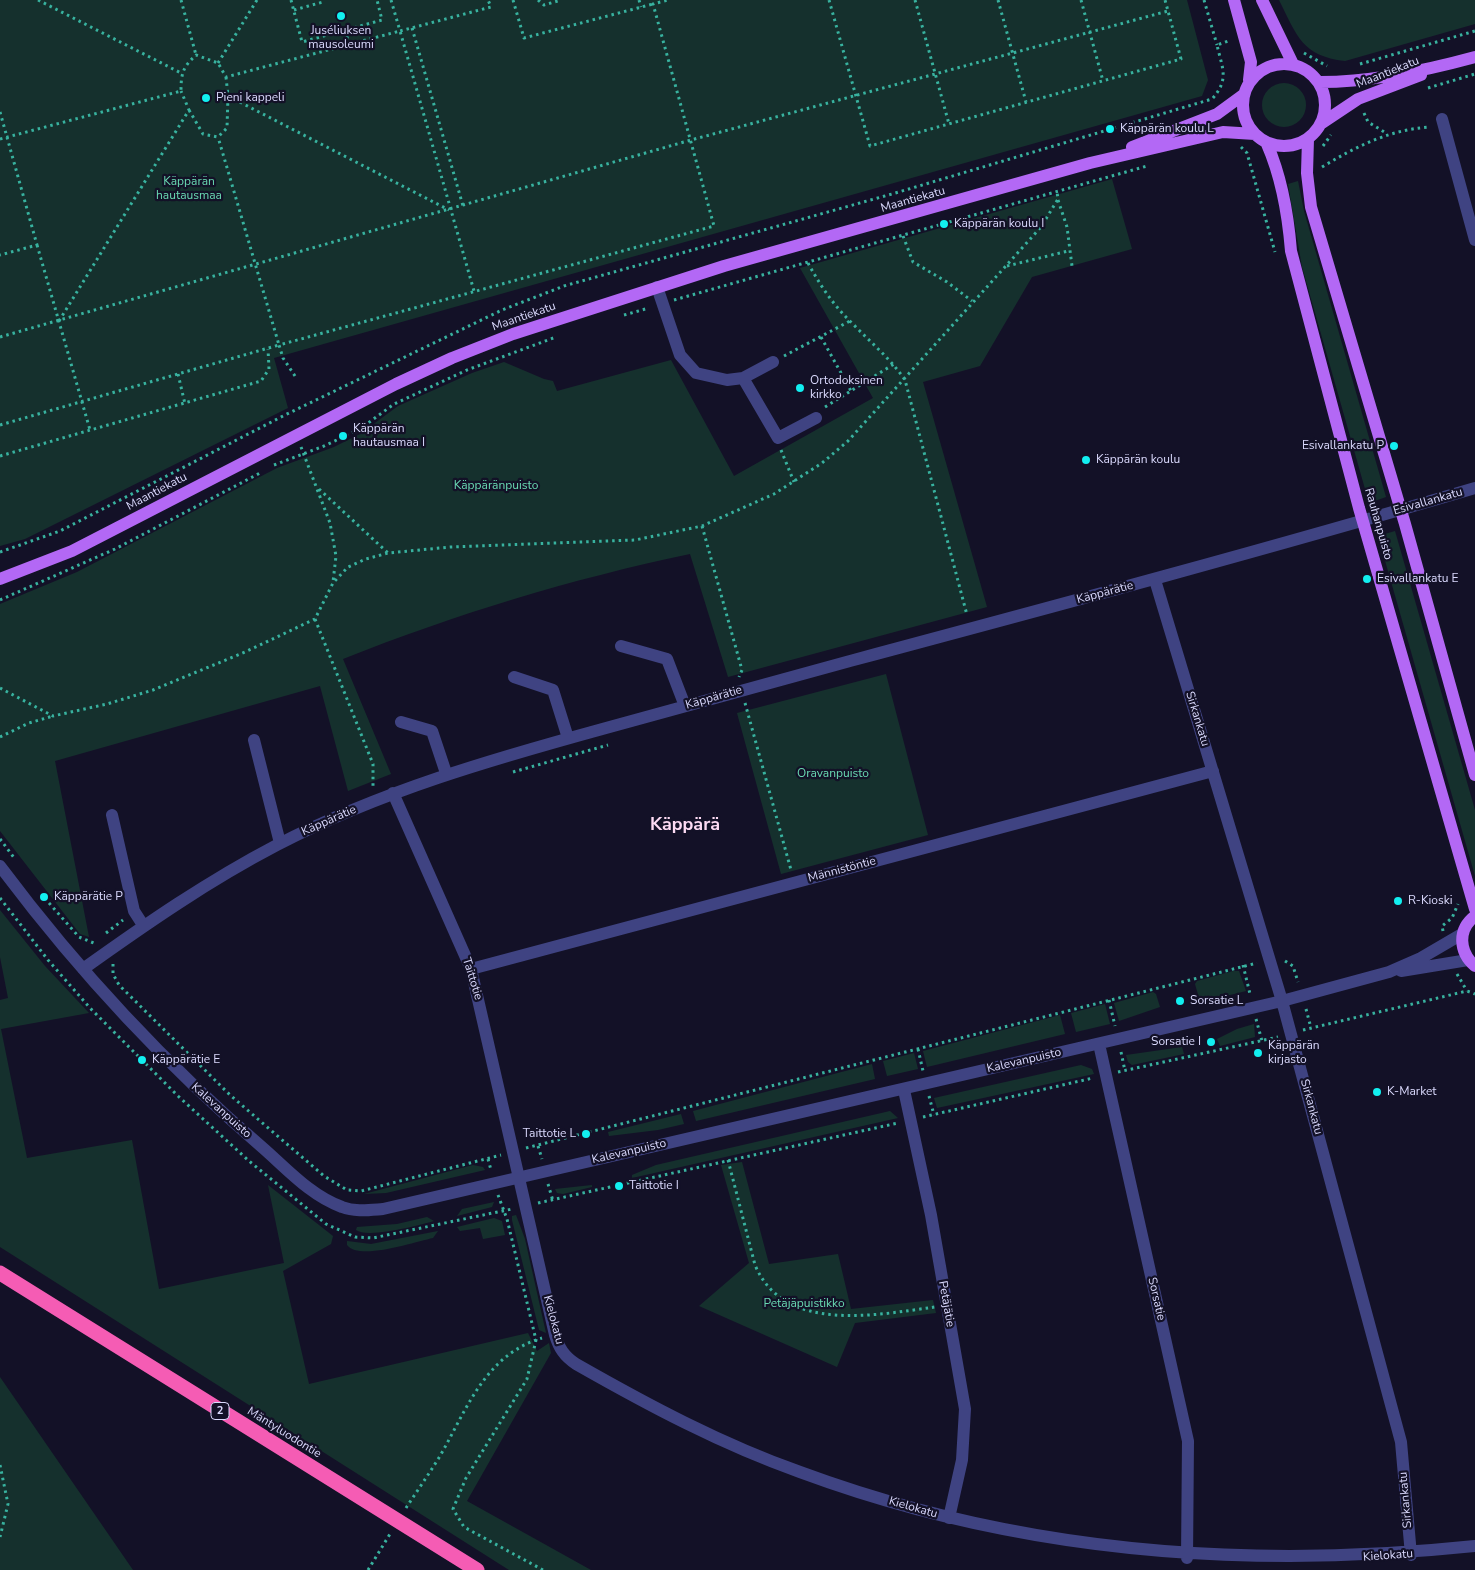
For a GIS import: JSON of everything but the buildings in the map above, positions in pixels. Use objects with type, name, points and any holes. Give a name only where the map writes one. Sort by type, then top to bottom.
[{"type":"highway","name":"Mäntyluodontie","points":[[0,1273],[477,1570]]},
{"type":"main road","points":[[1234,0],[1251,62],[1249,80],[1242,95],[1244,114],[1254,134],[1267,144],[1281,147],[1308,139],[1322,124],[1326,101],[1320,82],[1309,71],[1293,64],[1276,64],[1262,70],[1249,80]]},
{"type":"main road","points":[[1262,0],[1293,64]]},
{"type":"main road","name":"Maantiekatu","points":[[1320,82],[1352,82],[1439,67],[1475,57]]},
{"type":"main road","name":"Maantiekatu","points":[[1322,124],[1358,100],[1395,87],[1439,67]]},
{"type":"main road","name":"Maantiekatu","points":[[1090,163],[1217,114],[1242,95]]},
{"type":"main road","name":"Maantiekatu","points":[[0,579],[72,551],[295,434],[452,358],[513,334],[657,287],[1090,163],[1223,132],[1254,134]]},
{"type":"main road","name":"Rauhanpuisto","points":[[1308,139],[1307,173],[1312,207],[1401,510],[1475,776]]},
{"type":"main road","name":"Rauhanpuisto","points":[[1267,144],[1280,181],[1288,220],[1291,251],[1363,521],[1475,909]]},
{"type":"main road","points":[[1473,965],[1462,948],[1462,934],[1470,920],[1475,916]]},
{"type":"street","points":[[1443,122],[1470,206],[1475,240]]},
{"type":"street","points":[[657,287],[680,355],[696,373],[727,380],[743,378],[773,362]]},
{"type":"street","points":[[743,378],[778,438],[816,418]]},
{"type":"street","name":"Esivallankatu","points":[[1382,516],[1475,488]]},
{"type":"street","name":"Käppärätie","points":[[83,970],[143,925],[229,871],[280,843],[393,793],[446,773],[970,628],[1155,580],[1382,516]]},
{"type":"street","name":"Sirkankatu","points":[[1155,580],[1282,1001],[1401,1442],[1411,1555]]},
{"type":"street","points":[[621,646],[667,659],[685,706]]},
{"type":"street","points":[[514,677],[553,690],[568,738]]},
{"type":"street","points":[[401,722],[432,731],[446,773]]},
{"type":"street","points":[[254,740],[280,843]]},
{"type":"street","name":"Männistöntie","points":[[472,969],[1213,771]]},
{"type":"street","name":"Taittotie","points":[[393,793],[472,969],[519,1177]]},
{"type":"street","points":[[112,815],[134,911],[143,925]]},
{"type":"street","name":"Kalevanpuisto","points":[[0,866],[42,922],[83,970],[204,1097],[320,1196],[353,1210],[383,1209],[494,1182],[904,1090],[1282,1001],[1389,972],[1421,958],[1462,934]]},
{"type":"street","name":"Kalevanpuisto","points":[[1389,972],[1473,965]]},
{"type":"street","name":"Sorsatie","points":[[1099,1044],[1188,1441],[1187,1558]]},
{"type":"street","name":"Petäjätie","points":[[904,1090],[931,1215],[965,1409],[962,1460],[950,1518]]},
{"type":"street","name":"Kielokatu","points":[[519,1177],[555,1335],[559,1348],[566,1357],[660,1411],[799,1472],[950,1518],[1014,1534],[1187,1558],[1326,1560],[1411,1555],[1475,1546]]},
{"type":"path","points":[[38,0],[181,73]]},
{"type":"path","points":[[181,0],[196,55]]},
{"type":"path","points":[[218,63],[257,0]]},
{"type":"path","points":[[291,0],[302,42],[382,20],[377,0]]},
{"type":"path","points":[[391,0],[474,291]]},
{"type":"path","points":[[226,77],[490,7],[490,0]]},
{"type":"path","points":[[513,0],[524,38],[668,0]]},
{"type":"path","points":[[538,0],[544,5],[561,0]]},
{"type":"path","points":[[639,0],[641,7]]},
{"type":"path","points":[[829,0],[870,146],[1181,59],[1165,0]]},
{"type":"path","points":[[915,0],[949,124]]},
{"type":"path","points":[[998,0],[1026,102]]},
{"type":"path","points":[[1080,0],[1103,81]]},
{"type":"path","points":[[1204,0],[1224,76],[1222,85],[1212,99]]},
{"type":"path","points":[[294,10],[323,2]]},
{"type":"path","points":[[0,425],[268,348],[714,226],[692,140],[653,4]]},
{"type":"path","points":[[0,337],[256,266],[692,140],[1168,12]]},
{"type":"path","points":[[412,28],[464,206]]},
{"type":"path","points":[[345,30],[349,44]]},
{"type":"path","points":[[1352,82],[1348,67],[1475,31]]},
{"type":"path","points":[[1217,45],[1244,36]]},
{"type":"path","points":[[1296,48],[1326,66],[1333,66]]},
{"type":"path","points":[[196,55],[186,64],[181,73],[181,91],[189,110],[203,134],[218,137]]},
{"type":"path","points":[[196,55],[218,63],[226,77],[228,96],[227,128],[218,137]]},
{"type":"path","points":[[0,139],[181,91]]},
{"type":"path","points":[[228,96],[450,210]]},
{"type":"path","points":[[1358,100],[1362,113],[1374,127],[1386,134]]},
{"type":"path","points":[[58,322],[189,110]]},
{"type":"path","points":[[0,112],[90,430]]},
{"type":"path","points":[[1356,117],[1362,113]]},
{"type":"path","points":[[1314,171],[1386,134],[1407,128],[1443,122]]},
{"type":"path","points":[[1318,153],[1334,132]]},
{"type":"path","points":[[218,137],[283,358],[295,376]]},
{"type":"path","points":[[618,317],[1151,165]]},
{"type":"path","points":[[1058,192],[1072,266]]},
{"type":"path","points":[[0,737],[29,723],[153,690],[245,652],[315,619],[333,583],[348,567],[366,558],[388,553],[516,543],[635,540],[702,526],[759,502],[794,482],[848,441],[905,380],[972,301],[1041,227],[1058,199]]},
{"type":"path","points":[[903,236],[913,262],[954,286],[972,301]]},
{"type":"path","points":[[0,254],[37,245]]},
{"type":"path","points":[[1006,266],[1068,250]]},
{"type":"path","points":[[807,263],[825,293],[850,322],[894,364],[905,380],[970,628]]},
{"type":"path","points":[[773,362],[850,322]]},
{"type":"path","points":[[0,600],[115,549],[275,465],[360,429],[394,404],[467,370],[564,334]]},
{"type":"path","points":[[821,337],[851,390]]},
{"type":"path","points":[[0,456],[261,381],[269,369],[268,348]]},
{"type":"path","points":[[816,418],[821,409],[894,364]]},
{"type":"path","points":[[178,374],[185,404]]},
{"type":"path","points":[[285,415],[304,454],[330,523],[336,556],[333,583]]},
{"type":"path","points":[[778,438],[794,482]]},
{"type":"path","points":[[317,487],[388,553]]},
{"type":"path","points":[[315,619],[373,764],[373,786],[377,800]]},
{"type":"path","points":[[0,688],[53,716]]},
{"type":"path","points":[[736,708],[755,703]]},
{"type":"path","points":[[508,773],[612,743]]},
{"type":"path","points":[[0,839],[17,861]]},
{"type":"path","points":[[44,897],[79,937],[94,942],[114,965]]},
{"type":"path","points":[[0,898],[48,960],[109,1027],[178,1096],[249,1161],[326,1224],[355,1237],[373,1238],[526,1206],[1291,1034],[1467,991],[1475,994]]},
{"type":"path","points":[[121,960],[114,965],[113,974],[120,985],[230,1095],[324,1176],[347,1190],[361,1191],[1243,965],[1270,961],[1288,961],[1293,966],[1311,1028]]},
{"type":"path","points":[[488,1159],[502,1211],[507,1219],[536,1340],[527,1379],[466,1478],[454,1509],[464,1527],[543,1570]]},
{"type":"path","points":[[728,1160],[755,1265],[761,1280],[772,1293],[786,1302],[806,1310],[845,1315],[947,1306]]},
{"type":"path","points":[[406,1508],[440,1456],[461,1412],[487,1374],[509,1354],[536,1340],[555,1335]]},
{"type":"path","points":[[0,1465],[8,1504],[0,1536]]},
{"type":"path","points":[[368,1570],[390,1533]]},
{"type":"green space","name":"Käppärän hautausmaa","points":[[0,0],[1187,0],[1208,80],[1202,96],[274,358],[288,408],[25,539],[0,546]]},
{"type":"green space","points":[[1279,0],[1475,0],[1475,24],[1345,61],[1319,54],[1310,49],[1296,34]]},
{"type":"green space","points":[[1288,83],[1300,89],[1305,96],[1305,114],[1300,121],[1293,126],[1280,127],[1268,121],[1263,114],[1262,101],[1268,89],[1275,84]]},
{"type":"green space","name":"Käppäränpuisto","points":[[1112,179],[1132,249],[1032,277],[980,366],[923,382],[987,607],[728,677],[690,554],[601,575],[514,599],[428,627],[343,659],[391,774],[348,791],[320,686],[55,761],[89,937],[80,934],[0,831],[0,604],[77,572],[277,468],[334,447],[360,434],[398,406],[472,373],[504,362],[553,381],[557,391],[671,360],[734,476],[873,398],[800,268]]},
{"type":"green space","points":[[1298,181],[1304,211],[1386,497],[1369,503],[1302,267],[1288,184]]},
{"type":"green space","points":[[1395,531],[1475,810],[1475,876],[1378,536]]},
{"type":"green space","name":"Oravanpuisto","points":[[886,674],[928,835],[781,874],[737,713]]},
{"type":"green space","points":[[0,910],[45,966],[89,1013],[1,1029],[27,1158],[132,1140],[159,1289],[284,1263],[268,1185],[333,1236],[331,1244],[283,1271],[309,1384],[528,1333],[537,1351],[549,1343],[551,1353],[467,1501],[591,1570],[509,1570],[0,1247],[0,1000],[8,998],[0,957]]},
{"type":"green space","points":[[1239,971],[1246,991],[1230,995],[1199,998],[1195,984],[1197,981]]},
{"type":"green space","points":[[1153,992],[1156,994],[1160,1007],[1119,1021],[1114,1003]]},
{"type":"green space","points":[[1105,1004],[1110,1024],[1076,1032],[1071,1013]]},
{"type":"green space","points":[[1060,1015],[1065,1034],[927,1067],[923,1051]]},
{"type":"green space","points":[[1254,1024],[1255,1037],[1220,1046],[1217,1039],[1237,1029]]},
{"type":"green space","points":[[1182,1047],[1184,1054],[1132,1065],[1128,1062],[1126,1055]]},
{"type":"green space","points":[[914,1053],[918,1069],[887,1076],[883,1061]]},
{"type":"green space","points":[[872,1064],[875,1079],[696,1121],[693,1111]]},
{"type":"green space","points":[[1081,1065],[1092,1069],[1094,1074],[937,1108],[934,1098]]},
{"type":"green space","points":[[890,1111],[898,1118],[632,1178],[632,1175],[656,1165]]},
{"type":"green space","points":[[681,1114],[684,1124],[658,1130],[609,1136],[608,1132]]},
{"type":"green space","name":"Petäjäpuistikko","points":[[742,1162],[769,1264],[838,1254],[851,1309],[933,1300],[936,1313],[855,1323],[837,1367],[699,1306],[749,1263],[721,1165]]},
{"type":"green space","points":[[473,1165],[483,1167],[485,1170],[386,1193],[364,1194]]},
{"type":"green space","points":[[592,1185],[592,1187],[563,1194],[557,1193],[555,1189]]},
{"type":"green space","points":[[494,1202],[492,1207],[457,1216],[462,1209]]},
{"type":"green space","points":[[516,1215],[525,1239],[546,1333],[539,1330],[512,1220],[512,1216]]},
{"type":"green space","points":[[427,1217],[434,1221],[382,1232],[371,1233],[356,1230],[357,1227],[397,1224]]},
{"type":"green space","points":[[494,1218],[502,1221],[505,1235],[483,1239],[480,1228],[460,1231],[457,1227]]},
{"type":"green space","points":[[438,1231],[433,1238],[374,1251],[353,1249],[347,1245],[347,1241],[371,1244]]},
{"type":"green space","points":[[0,1377],[133,1570],[0,1570]]},
{"type":"place","name":"Juséliuksen mausoleumi","points":[[341,16]]},
{"type":"place","name":"Pieni kappeli","points":[[206,98]]},
{"type":"place","name":"Käppärän koulu L","points":[[1110,129]]},
{"type":"place","name":"Käppärän koulu I","points":[[944,224]]},
{"type":"place","name":"Ortodoksinen kirkko","points":[[800,388]]},
{"type":"place","name":"Käppärän hautausmaa I","points":[[343,436]]},
{"type":"place","name":"Esivallankatu P","points":[[1394,446]]},
{"type":"place","name":"Käppärän koulu","points":[[1086,460]]},
{"type":"place","name":"Esivallankatu E","points":[[1367,579]]},
{"type":"place","name":"Käppärätie P","points":[[44,897]]},
{"type":"place","name":"R-Kioski","points":[[1398,901]]},
{"type":"place","name":"Sorsatie L","points":[[1180,1001]]},
{"type":"place","name":"Sorsatie I","points":[[1211,1042]]},
{"type":"place","name":"Käppärän kirjasto","points":[[1258,1053]]},
{"type":"place","name":"Käppärätie E","points":[[142,1060]]},
{"type":"place","name":"K-Market","points":[[1377,1092]]},
{"type":"place","name":"Taittotie L","points":[[586,1134]]},
{"type":"place","name":"Taittotie I","points":[[619,1186]]},
{"type":"district","name":"Käppärä","points":[[685,826]]}]
